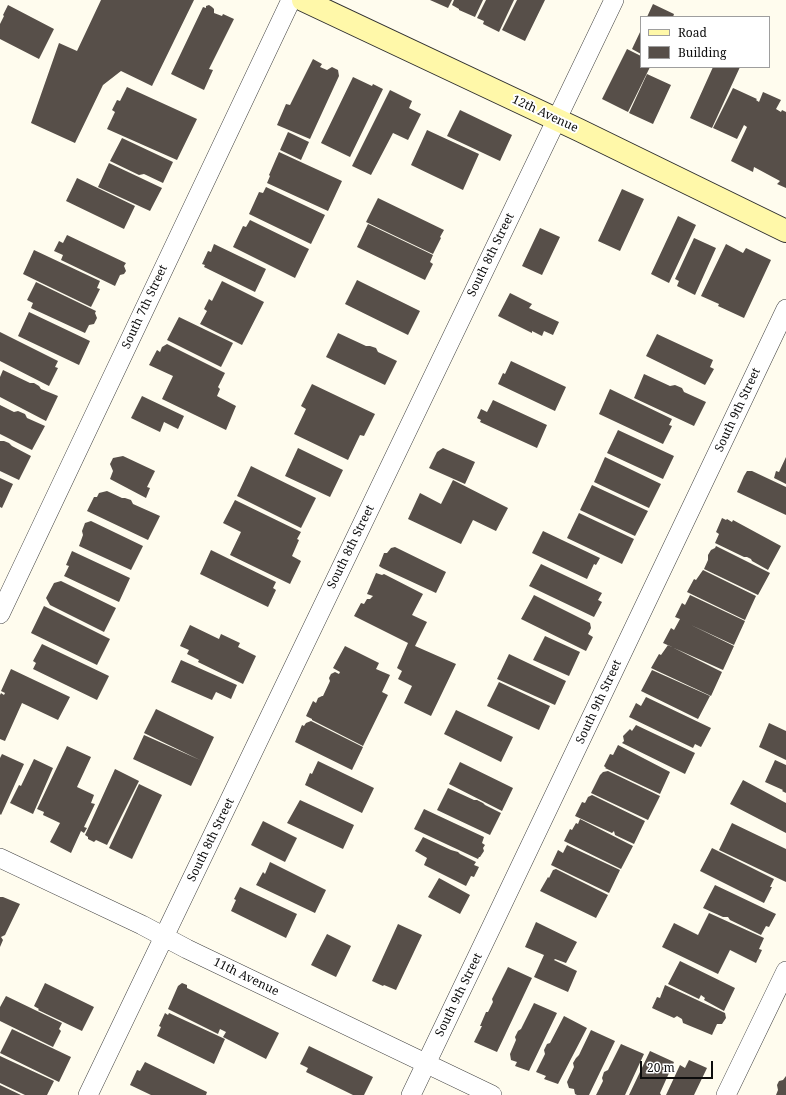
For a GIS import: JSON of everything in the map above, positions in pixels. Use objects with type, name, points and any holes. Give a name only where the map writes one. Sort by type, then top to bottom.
[{"type":"street","name":"South 7th Street","points":[[0,614],[291,0]]},
{"type":"street","name":"12th Avenue","points":[[303,0],[557,120],[786,231]]},
{"type":"street","name":"South 8th Street","points":[[88,1095],[614,0]]},
{"type":"street","name":"South 9th Street","points":[[411,1095],[786,309]]},
{"type":"street","name":"11th Avenue","points":[[0,858],[165,936],[187,949],[492,1095]]},
{"type":"street","points":[[726,1095],[786,971]]},
{"type":"building","points":[[101,0],[194,0],[152,86],[121,71],[103,85],[75,143],[31,123],[59,43],[77,51]]},
{"type":"building","points":[[430,0],[452,0],[448,8]]},
{"type":"building","points":[[454,0],[483,0],[475,17],[452,5]]},
{"type":"building","points":[[486,0],[514,0],[499,32],[483,24],[484,21],[477,18]]},
{"type":"building","points":[[517,0],[545,0],[525,41],[502,30]]},
{"type":"building","points":[[653,4],[674,14],[673,16],[647,16]]},
{"type":"building","points":[[8,5],[54,29],[39,59],[0,39],[0,24]]},
{"type":"building","points":[[209,5],[214,9],[214,13],[222,16],[223,14],[234,19],[209,69],[213,70],[204,90],[171,74],[203,7],[206,8],[206,6]]},
{"type":"building","points":[[640,32],[640,53],[632,49]]},
{"type":"building","points":[[627,49],[640,56],[640,68],[650,68],[628,112],[602,99]]},
{"type":"building","points":[[313,59],[322,64],[320,67],[327,70],[332,67],[338,70],[339,76],[310,139],[277,125],[286,104],[290,105]]},
{"type":"building","points":[[713,68],[740,68],[712,128],[690,118]]},
{"type":"building","points":[[647,74],[671,85],[653,124],[629,113]]},
{"type":"building","points":[[353,77],[372,86],[373,84],[383,89],[350,157],[321,143]]},
{"type":"building","points":[[127,87],[197,119],[177,160],[107,129],[115,112],[112,110],[117,100],[120,101]]},
{"type":"building","points":[[733,88],[757,99],[756,100],[759,102],[763,92],[781,100],[776,109],[781,112],[782,110],[786,112],[786,188],[777,184],[780,181],[754,167],[753,172],[731,161],[747,127],[744,125],[737,139],[713,128]]},
{"type":"building","points":[[390,90],[412,101],[409,108],[421,114],[408,140],[393,133],[371,175],[352,166]]},
{"type":"building","points":[[460,110],[512,135],[500,161],[447,136]]},
{"type":"building","points":[[427,130],[479,154],[463,190],[411,165]]},
{"type":"building","points":[[288,132],[309,142],[301,160],[280,150]]},
{"type":"building","points":[[122,138],[173,162],[163,183],[144,174],[139,175],[110,161]]},
{"type":"building","points":[[279,152],[342,181],[328,211],[267,183]]},
{"type":"building","points":[[109,163],[162,188],[150,211],[98,187]]},
{"type":"building","points":[[77,178],[135,206],[124,229],[66,201]]},
{"type":"building","points":[[266,187],[325,215],[311,244],[249,214],[259,192],[263,193]]},
{"type":"building","points":[[622,189],[644,199],[620,251],[598,241]]},
{"type":"building","points":[[378,198],[444,230],[433,254],[366,222]]},
{"type":"building","points":[[678,216],[696,225],[669,283],[651,274]]},
{"type":"building","points":[[250,220],[309,249],[295,278],[233,247],[243,226],[246,227]]},
{"type":"building","points":[[368,224],[433,255],[430,262],[433,264],[425,280],[357,247]]},
{"type":"building","points":[[540,228],[560,237],[542,275],[522,266]]},
{"type":"building","points":[[67,235],[126,263],[124,266],[126,271],[124,274],[120,275],[115,286],[61,260],[63,255],[54,251],[59,241],[63,243]]},
{"type":"building","points":[[694,238],[716,248],[695,295],[677,286],[679,281],[675,279]]},
{"type":"building","points":[[214,244],[266,269],[255,292],[204,267],[205,265],[202,264],[208,251],[211,252]]},
{"type":"building","points":[[726,244],[743,253],[746,248],[771,260],[744,318],[701,296]]},
{"type":"building","points":[[34,250],[100,281],[97,288],[100,289],[91,307],[23,274]]},
{"type":"building","points":[[357,280],[420,311],[408,335],[345,304]]},
{"type":"building","points":[[222,281],[264,302],[242,345],[200,324],[207,311],[204,309],[209,299],[212,301]]},
{"type":"building","points":[[36,282],[96,311],[95,313],[97,318],[94,324],[89,325],[85,333],[31,308],[33,303],[27,300]]},
{"type":"building","points":[[510,293],[532,304],[529,308],[559,322],[553,335],[544,331],[542,336],[532,331],[532,333],[498,316]]},
{"type":"building","points":[[29,312],[90,341],[79,365],[18,336]]},
{"type":"building","points":[[179,317],[233,343],[221,367],[167,340]]},
{"type":"building","points":[[0,332],[58,361],[55,367],[58,368],[49,386],[0,361]]},
{"type":"building","points":[[338,333],[366,346],[376,348],[378,352],[397,361],[385,385],[326,357]]},
{"type":"building","points":[[657,334],[713,360],[710,367],[714,369],[705,385],[646,356]]},
{"type":"building","points":[[167,344],[225,373],[218,387],[220,389],[217,396],[236,406],[226,430],[162,399],[173,376],[149,365],[157,350],[160,352],[162,347]]},
{"type":"building","points":[[511,361],[566,387],[555,411],[498,384]]},
{"type":"building","points":[[3,370],[30,383],[34,383],[41,389],[58,396],[46,421],[0,397],[0,377]]},
{"type":"building","points":[[644,374],[670,386],[675,385],[682,388],[684,392],[706,402],[694,426],[634,398]]},
{"type":"building","points":[[312,384],[375,414],[364,436],[360,435],[348,460],[294,434],[306,409],[301,406]]},
{"type":"building","points":[[610,389],[672,419],[669,425],[672,426],[663,444],[599,414]]},
{"type":"building","points":[[142,396],[184,416],[178,429],[164,422],[160,432],[131,418]]},
{"type":"building","points":[[493,400],[547,425],[537,448],[480,422],[481,420],[477,418],[481,409],[487,412]]},
{"type":"building","points":[[0,405],[14,412],[18,411],[25,414],[27,418],[45,426],[32,450],[0,434]]},
{"type":"building","points":[[618,430],[674,456],[663,479],[607,453]]},
{"type":"building","points":[[0,441],[9,443],[31,456],[19,480],[0,471]]},
{"type":"building","points":[[298,448],[343,470],[330,497],[285,476]]},
{"type":"building","points":[[443,448],[475,462],[465,484],[429,468],[437,452]]},
{"type":"building","points":[[123,456],[155,471],[147,487],[150,488],[146,498],[110,479],[113,471],[110,464],[113,458]]},
{"type":"building","points":[[605,457],[661,484],[649,508],[594,482]]},
{"type":"building","points":[[786,457],[786,484],[774,478],[776,471],[779,472]]},
{"type":"building","points":[[251,466],[316,498],[301,528],[237,496]]},
{"type":"building","points":[[747,471],[752,471],[786,487],[786,515],[737,492]]},
{"type":"building","points":[[0,478],[13,484],[2,508],[0,507]]},
{"type":"building","points":[[453,480],[508,508],[496,531],[473,520],[461,544],[408,519],[420,493],[441,504]]},
{"type":"building","points":[[592,485],[648,511],[635,536],[580,510]]},
{"type":"building","points":[[107,491],[122,498],[131,500],[133,504],[160,516],[148,540],[87,511],[94,497],[97,497],[99,493]]},
{"type":"building","points":[[235,500],[301,532],[297,539],[299,540],[292,556],[301,561],[290,584],[230,555],[241,532],[223,523]]},
{"type":"building","points":[[579,513],[634,539],[622,564],[567,538]]},
{"type":"building","points":[[722,518],[732,522],[733,520],[781,546],[768,570],[751,559],[715,543],[719,534],[716,532]]},
{"type":"building","points":[[91,521],[143,546],[131,570],[79,546],[85,523]]},
{"type":"building","points":[[543,531],[600,558],[596,565],[594,564],[587,579],[532,553]]},
{"type":"building","points":[[716,546],[770,573],[758,595],[704,569],[708,560],[708,555]]},
{"type":"building","points":[[395,547],[446,572],[436,593],[379,566],[384,553],[387,553],[391,548]]},
{"type":"building","points":[[211,550],[276,582],[273,588],[276,590],[268,607],[200,574]]},
{"type":"building","points":[[72,551],[130,578],[119,602],[64,576],[69,566],[66,565]]},
{"type":"building","points":[[541,564],[602,593],[598,600],[602,602],[594,617],[529,586]]},
{"type":"building","points":[[703,570],[756,596],[745,620],[687,592],[694,579],[696,580]]},
{"type":"building","points":[[376,573],[382,575],[384,574],[423,594],[412,615],[427,622],[415,646],[456,664],[431,716],[404,703],[412,686],[398,679],[402,671],[397,668],[408,643],[354,616],[361,603],[364,604],[367,599],[370,599],[373,596],[367,594]]},
{"type":"building","points":[[61,581],[116,608],[104,632],[50,605],[46,598],[54,583]]},
{"type":"building","points":[[534,595],[590,623],[591,628],[588,634],[593,637],[586,651],[521,619]]},
{"type":"building","points":[[690,595],[745,621],[734,645],[691,625],[734,646],[723,670],[663,643],[671,628],[674,630],[680,619],[675,617],[682,603],[685,605]]},
{"type":"building","points":[[44,606],[110,639],[97,665],[31,633]]},
{"type":"building","points":[[190,625],[219,639],[221,634],[240,643],[238,647],[256,656],[243,684],[198,662],[199,660],[187,654],[189,650],[180,646]]},
{"type":"building","points":[[545,636],[580,652],[569,676],[533,660]]},
{"type":"building","points":[[42,644],[109,676],[97,700],[33,669],[36,663],[33,661]]},
{"type":"building","points":[[668,645],[722,672],[711,696],[651,668],[659,654],[661,655]]},
{"type":"building","points":[[345,646],[379,663],[376,669],[390,675],[382,692],[388,695],[363,746],[306,716],[313,701],[316,703],[318,698],[323,696],[330,681],[329,678],[331,674],[335,672],[339,674],[340,672],[333,668]]},
{"type":"building","points":[[509,654],[566,681],[555,705],[497,679]]},
{"type":"building","points":[[181,660],[237,685],[231,699],[216,692],[212,700],[171,682]]},
{"type":"building","points":[[11,669],[70,697],[58,720],[22,703],[5,741],[0,739],[0,695],[1,693],[4,695],[5,693],[1,691]]},
{"type":"building","points":[[652,670],[710,696],[698,719],[641,691]]},
{"type":"building","points":[[499,682],[550,706],[539,730],[487,706]]},
{"type":"building","points":[[646,697],[711,728],[701,747],[695,744],[693,748],[629,717],[636,703],[641,706]]},
{"type":"building","points":[[156,709],[214,737],[191,786],[133,759],[144,735],[200,760],[144,733]]},
{"type":"building","points":[[456,710],[513,737],[501,762],[444,734]]},
{"type":"building","points":[[311,721],[363,747],[352,770],[295,742],[302,725],[304,726],[306,723]]},
{"type":"building","points":[[769,723],[786,731],[786,760],[759,747]]},
{"type":"building","points":[[636,725],[695,753],[685,774],[622,743],[624,741],[623,736],[630,729],[632,731]]},
{"type":"building","points":[[618,745],[670,772],[660,794],[605,768],[604,766],[610,754],[613,755]]},
{"type":"building","points":[[67,746],[91,757],[77,787],[94,795],[91,803],[95,804],[84,827],[87,828],[84,833],[81,831],[71,853],[50,842],[60,823],[43,815],[44,812],[37,809]]},
{"type":"building","points":[[2,754],[24,764],[1,815],[0,758]]},
{"type":"building","points":[[34,759],[53,768],[33,814],[10,803],[19,785],[21,786]]},
{"type":"building","points":[[775,760],[786,765],[786,793],[782,791],[783,790],[765,782]]},
{"type":"building","points":[[318,761],[374,788],[362,813],[305,785],[310,773],[312,774]]},
{"type":"building","points":[[460,762],[513,788],[502,811],[449,784]]},
{"type":"building","points":[[115,769],[139,781],[107,845],[96,840],[94,842],[88,839],[85,835]]},
{"type":"building","points":[[608,771],[660,796],[648,820],[591,793],[600,775],[603,772]]},
{"type":"building","points":[[743,780],[786,803],[786,833],[730,804]]},
{"type":"building","points":[[139,784],[162,795],[132,859],[109,848]]},
{"type":"building","points":[[448,788],[477,800],[501,813],[490,835],[437,810]]},
{"type":"building","points":[[592,795],[645,821],[634,844],[615,835],[614,831],[612,833],[575,816],[582,802],[585,803],[588,797]]},
{"type":"building","points":[[300,800],[354,825],[343,849],[287,823]]},
{"type":"building","points":[[424,809],[484,837],[482,843],[485,845],[483,848],[484,851],[480,857],[478,859],[414,829]]},
{"type":"building","points":[[580,819],[633,846],[621,869],[564,841],[570,829],[572,830],[576,823],[578,824]]},
{"type":"building","points":[[263,821],[297,838],[285,862],[251,845]]},
{"type":"building","points":[[732,823],[786,849],[786,882],[719,850]]},
{"type":"building","points":[[423,837],[458,852],[476,862],[474,865],[479,867],[474,877],[471,876],[466,886],[424,865],[427,858],[415,851]]},
{"type":"building","points":[[567,845],[620,870],[609,893],[551,865],[558,850],[563,853]]},
{"type":"building","points":[[712,848],[774,879],[770,887],[772,887],[764,903],[700,871]]},
{"type":"building","points":[[270,862],[326,890],[315,913],[256,885],[263,872],[265,874]]},
{"type":"building","points":[[556,869],[608,895],[596,918],[540,891],[553,870]]},
{"type":"building","points":[[439,878],[470,895],[460,914],[428,897]]},
{"type":"building","points":[[715,885],[776,914],[769,927],[766,926],[761,935],[730,920],[728,917],[723,917],[703,908]]},
{"type":"building","points":[[240,887],[297,914],[286,938],[231,911],[236,900],[234,899]]},
{"type":"building","points":[[0,897],[20,904],[5,935],[1,937],[3,940],[0,947]]},
{"type":"building","points":[[709,913],[764,938],[759,949],[762,950],[756,963],[730,950],[718,974],[662,947],[674,923],[698,935]]},
{"type":"building","points":[[536,922],[577,942],[566,963],[555,959],[554,960],[577,971],[568,992],[534,977],[544,955],[525,947]]},
{"type":"building","points":[[398,924],[422,935],[396,990],[372,981]]},
{"type":"building","points":[[327,934],[351,946],[336,977],[311,965]]},
{"type":"building","points":[[680,961],[735,988],[724,1011],[704,1000],[705,998],[701,995],[699,999],[668,984]]},
{"type":"building","points":[[508,967],[532,978],[497,1052],[474,1042],[482,1026],[480,1026],[486,1012],[488,1012],[493,1002],[492,999]]},
{"type":"building","points":[[45,983],[94,1007],[82,1031],[38,1010],[39,1009],[34,1006]]},
{"type":"building","points":[[182,983],[187,985],[187,988],[279,1033],[266,1059],[223,1037],[226,1032],[220,1029],[218,1034],[168,1009],[178,986]]},
{"type":"building","points":[[665,985],[725,1013],[726,1018],[722,1024],[717,1024],[712,1035],[683,1023],[682,1019],[677,1016],[674,1018],[652,1008],[657,997],[660,998]]},
{"type":"building","points":[[6,996],[62,1023],[59,1029],[61,1031],[53,1047],[0,1021],[0,1007]]},
{"type":"building","points":[[534,1003],[557,1013],[529,1071],[515,1066],[517,1062],[511,1060],[510,1054],[516,1040],[515,1037],[521,1029]]},
{"type":"building","points":[[165,1013],[168,1015],[169,1013],[225,1039],[214,1064],[157,1036],[161,1027],[159,1026]]},
{"type":"building","points":[[564,1016],[587,1028],[558,1084],[544,1079],[546,1076],[536,1072],[545,1054],[544,1050],[547,1044],[550,1043]]},
{"type":"building","points":[[12,1029],[71,1057],[59,1082],[0,1053]]},
{"type":"building","points":[[591,1030],[615,1041],[589,1095],[577,1095],[575,1094],[574,1089],[569,1088],[567,1082],[574,1067],[573,1063],[579,1055]]},
{"type":"building","points":[[621,1044],[644,1054],[625,1095],[596,1095],[603,1081],[602,1078],[604,1072],[608,1070]]},
{"type":"building","points":[[309,1046],[373,1077],[364,1095],[353,1095],[306,1072],[308,1068],[300,1064]]},
{"type":"building","points":[[650,1051],[674,1062],[660,1093],[661,1095],[629,1095]]},
{"type":"building","points":[[0,1056],[54,1081],[47,1095],[25,1095],[0,1083]]},
{"type":"building","points":[[689,1060],[707,1068],[694,1095],[666,1095],[680,1065],[685,1068]]},
{"type":"building","points":[[145,1062],[207,1092],[206,1095],[151,1095],[130,1085],[137,1070],[140,1071]]},
{"type":"building","points":[[786,1076],[786,1095],[776,1095],[779,1081],[783,1080]]},
{"type":"building","points":[[0,1085],[21,1095],[0,1095]]}]
